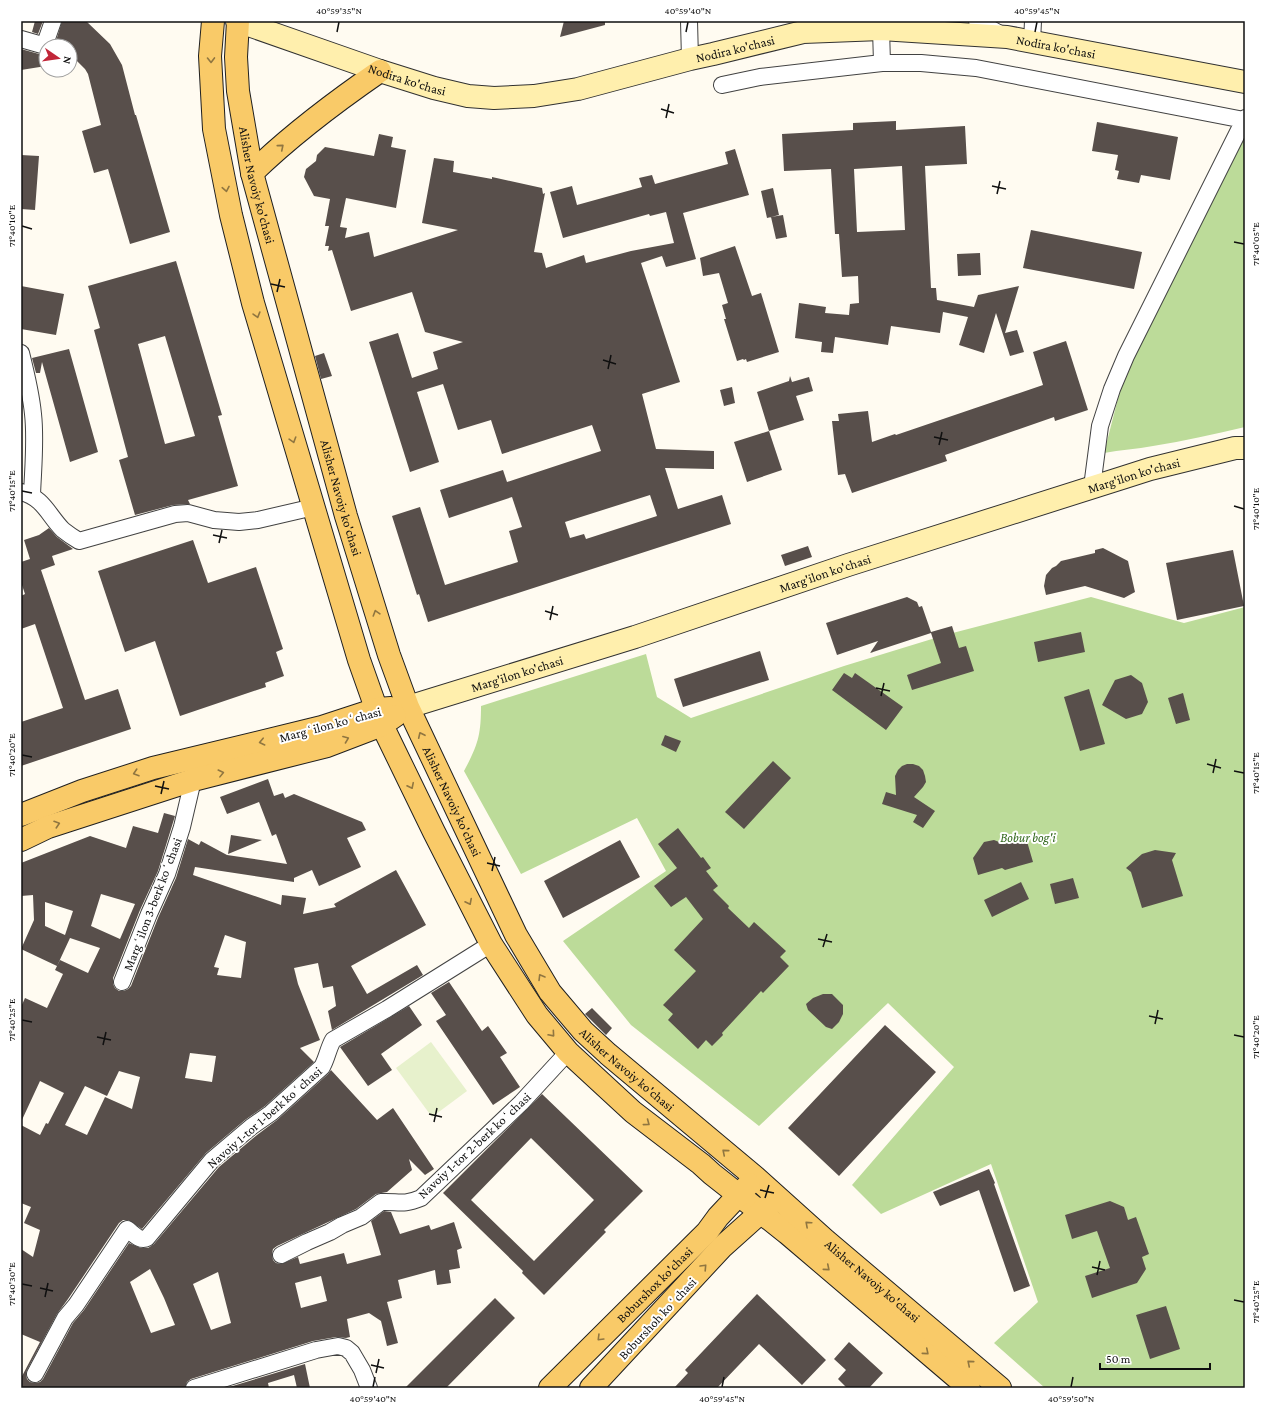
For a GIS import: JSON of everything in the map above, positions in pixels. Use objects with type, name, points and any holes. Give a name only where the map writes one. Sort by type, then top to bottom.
[{"type":"main road","points":[[213,21],[210,56],[214,129],[231,216],[253,303],[359,660],[379,717],[434,832],[491,944],[537,1016],[568,1052],[633,1112],[787,1234],[969,1388]]},
{"type":"main road","name":"Nodira ko'chasi","points":[[238,21],[380,71],[446,91],[468,96],[494,98],[534,96],[578,89],[690,59],[803,32],[881,29],[1007,37],[1032,32],[1245,82]]},
{"type":"main road","name":"Alisher Navoiy ko'chasi","points":[[238,21],[236,57],[238,91],[252,173],[346,516],[387,648],[408,707],[516,935],[557,1002],[583,1031],[756,1177],[825,1240],[1000,1388]]},
{"type":"main road","points":[[252,173],[264,160],[330,106],[380,71]]},
{"type":"main road","name":"Marg'ilon ko'chasi","points":[[408,707],[635,637],[855,563],[1150,469],[1235,448],[1245,448]]},
{"type":"main road","name":"Margʻilon koʻchasi","points":[[21,815],[82,791],[153,768],[322,727],[379,717],[408,707]]},
{"type":"main road","name":"Margʻilon koʻchasi","points":[[21,840],[48,827],[193,780],[326,746],[379,717]]},
{"type":"main road","points":[[537,1016],[557,1002]]},
{"type":"main road","points":[[712,1174],[718,1190],[718,1217]]},
{"type":"main road","name":"Boburshox ko'chasi","points":[[550,1388],[707,1232],[718,1217],[756,1177]]},
{"type":"main road","points":[[743,1229],[778,1197]]},
{"type":"main road","points":[[743,1229],[787,1234]]},
{"type":"main road","name":"Boburshoh koʻchasi","points":[[591,1388],[722,1247],[743,1229]]},
{"type":"street","points":[[21,39],[42,45],[45,44],[53,21]]},
{"type":"street","points":[[689,21],[690,59]]},
{"type":"street","points":[[977,21],[1007,37]]},
{"type":"street","points":[[881,29],[882,63]]},
{"type":"street","points":[[722,85],[760,77],[882,63],[921,63],[976,68],[1245,119],[1126,356],[1112,389],[1100,426],[1092,487]]},
{"type":"street","points":[[21,353],[27,375],[33,415],[34,450],[26,493],[43,505],[63,530],[79,541],[175,514],[188,513],[214,520],[239,522],[258,520],[314,506]]},
{"type":"street","name":"Margʻilon 3-berk koʻchasi","points":[[122,982],[166,874],[182,827],[193,780]]},
{"type":"street","name":"Navoiy 1-tor 1-berk koʻchasi","points":[[35,1374],[64,1318],[76,1305],[127,1229],[140,1239],[147,1238],[212,1160],[251,1127],[271,1113],[319,1070],[326,1060],[327,1052],[333,1040],[491,944]]},
{"type":"street","name":"Navoiy 1-tor 2-berk koʻchasi","points":[[281,1255],[361,1216],[381,1202],[401,1204],[412,1202],[421,1198],[521,1102],[568,1052]]},
{"type":"street","points":[[194,1388],[316,1350],[338,1346],[346,1348],[352,1353],[362,1370],[369,1388]]},
{"type":"green space","points":[[1245,134],[1245,427],[1176,442],[1104,453],[1124,375]]},
{"type":"green space","name":"Bobur bog'i","points":[[1091,597],[1184,623],[1245,607],[1245,1388],[1045,1388],[994,1343],[1038,1302],[991,1164],[881,1214],[852,1185],[954,1067],[888,1003],[759,1126],[631,1025],[563,941],[666,871],[637,818],[521,874],[464,771],[473,754],[478,740],[481,706],[646,654],[657,697],[691,718],[844,666],[945,635]]},
{"type":"green space","points":[[431,1042],[467,1091],[432,1117],[396,1068]]},
{"type":"building","points":[[35,21],[43,21],[38,34],[32,32]]},
{"type":"building","points":[[62,21],[86,21],[110,44],[122,65],[135,115],[170,232],[130,244],[108,169],[94,173],[82,131],[101,125],[88,74],[78,62],[78,38],[57,38]]},
{"type":"building","points":[[564,21],[605,21],[605,25],[560,37]]},
{"type":"building","points":[[21,49],[38,54],[38,67],[21,70]]},
{"type":"building","points":[[896,121],[896,130],[965,126],[967,164],[925,166],[931,288],[936,288],[937,300],[974,307],[978,295],[1019,286],[1005,333],[1017,330],[1024,352],[1010,356],[996,313],[984,353],[959,345],[968,317],[943,312],[940,333],[891,326],[888,345],[835,337],[833,353],[821,352],[822,342],[795,338],[799,303],[826,307],[825,313],[849,315],[850,304],[859,303],[858,276],[842,277],[839,234],[835,234],[831,169],[784,171],[782,134],[853,130],[853,123]],"holes":[[[902,166],[905,230],[857,232],[854,169]]]},
{"type":"building","points":[[1097,122],[1178,137],[1170,180],[1141,175],[1139,183],[1117,179],[1119,171],[1115,170],[1118,155],[1092,151]]},
{"type":"building","points":[[379,134],[393,137],[391,147],[406,150],[396,208],[346,198],[340,227],[347,228],[345,238],[369,232],[374,257],[458,230],[422,223],[434,158],[454,161],[453,172],[492,179],[492,177],[542,188],[543,194],[545,193],[534,252],[542,253],[546,268],[584,255],[586,263],[631,251],[674,243],[666,212],[650,216],[649,214],[563,238],[550,192],[572,186],[577,205],[642,187],[639,178],[652,175],[655,184],[728,164],[725,152],[735,149],[749,195],[683,213],[696,259],[666,267],[662,256],[641,263],[680,382],[642,394],[656,449],[714,451],[714,469],[665,468],[678,509],[722,495],[731,524],[428,622],[419,594],[417,595],[392,516],[420,507],[445,585],[518,562],[509,531],[522,527],[512,497],[449,518],[440,490],[503,470],[507,482],[601,451],[592,425],[502,454],[491,420],[458,430],[443,384],[417,392],[439,462],[410,472],[369,342],[398,333],[412,378],[438,369],[433,352],[463,342],[425,332],[412,292],[351,311],[332,250],[328,251],[329,246],[325,246],[329,226],[325,226],[330,199],[314,196],[304,177],[306,169],[316,161],[317,155],[325,147],[374,156]],"holes":[[[650,495],[657,516],[586,539],[584,534],[570,538],[565,522]]]},
{"type":"building","points":[[21,155],[39,156],[35,210],[21,209]]},
{"type":"building","points":[[773,188],[779,215],[767,218],[761,191]]},
{"type":"building","points":[[783,215],[787,237],[776,239],[771,217]]},
{"type":"building","points":[[1031,230],[1142,252],[1134,289],[1023,268]]},
{"type":"building","points":[[735,246],[752,296],[761,293],[779,352],[747,362],[746,359],[737,361],[724,319],[726,319],[722,305],[728,303],[719,273],[703,276],[700,258]]},
{"type":"building","points":[[980,253],[981,275],[958,276],[957,254]]},
{"type":"building","points":[[176,261],[222,415],[218,416],[238,486],[188,500],[190,504],[173,505],[135,515],[119,460],[128,457],[94,330],[100,328],[88,286]],"holes":[[[165,336],[195,436],[165,444],[138,344]]]},
{"type":"building","points":[[21,286],[64,294],[56,335],[21,329]]},
{"type":"building","points":[[1066,341],[1088,410],[1055,421],[1054,417],[945,455],[947,461],[852,493],[845,474],[838,475],[832,421],[839,421],[838,414],[868,411],[872,442],[895,434],[896,435],[1043,385],[1033,352]]},
{"type":"building","points":[[69,349],[98,452],[70,462],[42,362],[40,373],[36,373],[32,358]]},
{"type":"building","points":[[324,353],[332,376],[321,379],[315,356]]},
{"type":"building","points":[[790,376],[792,382],[809,377],[813,391],[796,396],[804,420],[769,431],[757,392],[789,381]]},
{"type":"building","points":[[732,387],[735,403],[724,406],[720,390]]},
{"type":"building","points":[[769,431],[782,470],[747,482],[734,442]]},
{"type":"building","points":[[49,528],[57,537],[73,549],[52,556],[55,565],[41,570],[85,700],[118,689],[131,729],[21,766],[21,722],[63,708],[35,624],[21,629],[21,596],[25,594],[21,582],[21,562],[30,559],[24,540],[39,535]]},
{"type":"building","points":[[193,540],[208,583],[256,567],[283,649],[276,652],[284,676],[265,683],[266,687],[180,716],[155,641],[125,652],[98,571]]},
{"type":"building","points":[[808,546],[812,557],[785,566],[781,555]]},
{"type":"building","points":[[1103,548],[1128,561],[1135,592],[1124,598],[1085,586],[1046,595],[1044,586],[1046,575],[1052,568],[1061,561],[1095,553],[1095,550]]},
{"type":"building","points":[[1233,550],[1244,606],[1177,620],[1166,563]]},
{"type":"building","points":[[907,597],[917,602],[919,607],[922,606],[931,632],[952,626],[959,648],[966,646],[974,671],[912,690],[907,675],[941,663],[931,633],[870,653],[878,641],[837,655],[826,623]]},
{"type":"building","points":[[1081,632],[1085,652],[1038,662],[1034,642]]},
{"type":"building","points":[[760,651],[769,680],[683,707],[674,679]]},
{"type":"building","points":[[844,673],[852,678],[855,673],[903,707],[886,730],[832,690]]},
{"type":"building","points":[[1131,675],[1142,683],[1148,702],[1142,714],[1126,719],[1102,705],[1115,680]]},
{"type":"building","points":[[1089,689],[1105,744],[1080,751],[1064,697]]},
{"type":"building","points":[[1183,693],[1190,720],[1176,724],[1168,698]]},
{"type":"building","points":[[665,735],[681,741],[676,752],[661,745]]},
{"type":"building","points":[[773,761],[791,778],[744,829],[725,812]]},
{"type":"building","points":[[907,764],[919,766],[923,770],[925,776],[926,782],[914,797],[935,811],[923,828],[913,822],[917,815],[882,804],[886,792],[896,795],[895,776],[902,766]]},
{"type":"building","points":[[268,779],[274,796],[283,793],[285,798],[294,794],[362,822],[366,830],[347,838],[361,867],[319,886],[312,870],[294,878],[294,882],[195,867],[193,875],[281,905],[282,895],[306,898],[303,914],[336,907],[334,904],[396,870],[426,925],[351,966],[367,994],[417,965],[423,975],[332,1030],[328,1011],[336,1006],[333,986],[323,988],[318,963],[294,968],[298,984],[320,1040],[300,1048],[314,1062],[265,1106],[245,1120],[206,1153],[142,1229],[128,1220],[123,1220],[119,1223],[57,1314],[26,1374],[27,1379],[30,1382],[40,1382],[43,1379],[73,1323],[84,1310],[129,1243],[141,1248],[148,1248],[154,1244],[219,1167],[277,1120],[331,1070],[377,1120],[393,1108],[434,1169],[425,1175],[409,1159],[412,1170],[387,1192],[376,1194],[356,1209],[277,1246],[273,1249],[273,1260],[276,1263],[281,1264],[298,1257],[300,1264],[344,1253],[347,1264],[381,1255],[371,1221],[384,1211],[391,1212],[400,1234],[429,1225],[431,1230],[454,1222],[462,1248],[457,1250],[460,1268],[449,1270],[451,1283],[437,1285],[435,1270],[398,1280],[402,1298],[387,1302],[398,1343],[387,1346],[381,1321],[369,1313],[347,1319],[350,1337],[336,1337],[313,1341],[191,1379],[187,1382],[185,1388],[21,1388],[21,1378],[40,1342],[21,1334],[21,1249],[33,1257],[40,1230],[24,1223],[31,1207],[21,1203],[21,1125],[40,1135],[46,1123],[48,1124],[64,1093],[40,1081],[21,1122],[21,1007],[25,998],[47,1008],[63,974],[55,970],[57,966],[21,949],[34,920],[33,895],[21,896],[21,863],[90,836],[126,848],[133,826],[158,833],[164,813],[175,816],[158,871],[140,910],[113,978],[115,988],[119,991],[124,991],[131,986],[158,918],[176,878],[188,839],[199,845],[201,841],[227,855],[287,864],[276,834],[272,836],[259,802],[227,814],[220,797]],"holes":[[[101,894],[135,904],[120,939],[91,926]],[[45,902],[73,911],[65,935],[45,926]],[[225,935],[246,942],[241,978],[217,975],[219,968],[214,967]],[[70,938],[100,948],[88,973],[60,960],[57,966]],[[190,1053],[216,1056],[212,1082],[185,1078]],[[119,1071],[140,1077],[132,1109],[105,1097],[87,1135],[65,1125],[85,1086],[107,1096]],[[150,1269],[175,1325],[151,1333],[130,1282]],[[218,1272],[231,1323],[211,1330],[193,1284]],[[321,1276],[327,1301],[301,1308],[295,1283]]]},
{"type":"building","points":[[678,828],[701,858],[703,857],[711,868],[706,871],[718,886],[713,890],[729,906],[728,908],[749,928],[754,922],[786,951],[780,957],[789,966],[763,993],[761,991],[712,1046],[706,1040],[698,1049],[668,1020],[673,1014],[663,1005],[696,971],[674,950],[703,919],[686,897],[671,907],[654,886],[677,868],[658,844]]},
{"type":"building","points":[[231,835],[262,840],[228,854]]},
{"type":"building","points":[[1026,838],[1033,862],[1005,870],[1002,868],[978,875],[973,858],[984,842],[994,840],[1004,844]]},
{"type":"building","points":[[620,840],[640,877],[563,918],[544,881]]},
{"type":"building","points":[[1155,850],[1176,853],[1172,860],[1183,896],[1142,908],[1131,872],[1126,868],[1142,854]]},
{"type":"building","points":[[1073,878],[1079,898],[1055,904],[1050,884]]},
{"type":"building","points":[[1021,882],[1029,899],[992,917],[984,900]]},
{"type":"building","points":[[449,982],[482,1031],[488,1026],[507,1053],[500,1057],[520,1087],[493,1105],[436,1021],[446,1015],[431,993]]},
{"type":"building","points":[[823,994],[832,994],[843,1005],[843,1014],[839,1022],[832,1029],[826,1027],[808,1010],[806,1004],[813,998]]},
{"type":"building","points":[[409,1006],[422,1025],[381,1054],[392,1070],[368,1086],[340,1047]]},
{"type":"building","points":[[592,1008],[612,1028],[606,1035],[585,1014]]},
{"type":"building","points":[[885,1025],[936,1072],[839,1176],[788,1128]]},
{"type":"building","points":[[542,1094],[643,1191],[604,1230],[606,1232],[544,1295],[522,1273],[523,1271],[443,1193]],"holes":[[[531,1138],[594,1200],[534,1261],[471,1200]]]},
{"type":"building","points":[[989,1169],[1030,1286],[1014,1292],[979,1190],[940,1206],[933,1192]]},
{"type":"building","points":[[1110,1201],[1124,1207],[1128,1220],[1136,1217],[1149,1254],[1142,1257],[1146,1269],[1137,1283],[1092,1298],[1085,1276],[1110,1268],[1097,1231],[1072,1239],[1065,1215]]},
{"type":"building","points":[[757,1294],[826,1360],[802,1385],[759,1344],[717,1388],[674,1388],[688,1373],[685,1370]]},
{"type":"building","points":[[495,1298],[515,1318],[446,1388],[405,1388]]},
{"type":"building","points":[[1166,1306],[1180,1349],[1150,1359],[1136,1315]]},
{"type":"building","points":[[849,1342],[883,1373],[869,1388],[847,1388],[838,1379],[846,1370],[834,1359]]},
{"type":"building","points":[[305,1364],[310,1388],[297,1388],[294,1375],[268,1383],[269,1388],[226,1388]]}]
